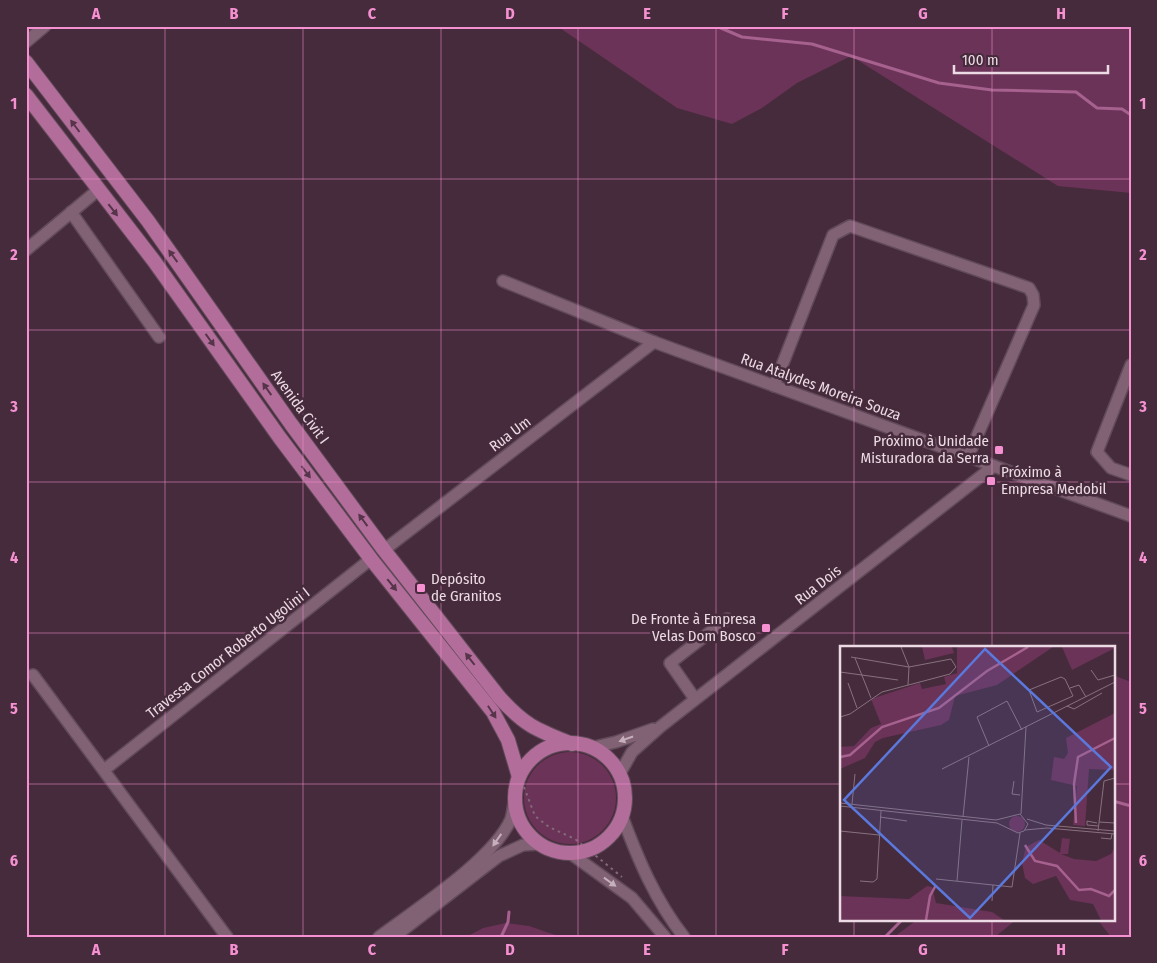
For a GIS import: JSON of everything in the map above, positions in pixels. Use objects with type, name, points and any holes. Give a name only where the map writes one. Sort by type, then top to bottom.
[{"type":"main road","name":"Avenida Civit I","points":[[26,62],[158,235],[286,416],[384,550],[515,714],[534,729],[572,744]]},
{"type":"main road","points":[[26,95],[154,261],[280,438],[371,559],[493,712],[508,740],[519,777]]},
{"type":"main road","points":[[572,744],[590,748],[610,762],[619,775],[624,795],[622,816],[615,829],[605,840],[585,851],[570,853],[554,851],[539,844],[521,823],[516,810],[515,796],[519,777],[528,763],[540,752],[555,745],[572,744]]},
{"type":"street","points":[[26,42],[45,26]]},
{"type":"street","points":[[26,250],[98,190]]},
{"type":"street","points":[[71,212],[159,337]]},
{"type":"street","points":[[774,386],[833,235],[850,226],[1028,288],[1033,295],[1034,305],[968,457]]},
{"type":"street","name":"Rua Atalydes Moreira Souza","points":[[503,281],[654,342],[1131,516]]},
{"type":"street","name":"Rua Um","points":[[384,550],[654,342]]},
{"type":"street","points":[[1131,365],[1097,452],[1111,468],[1131,475]]},
{"type":"street","name":"Rua Dois","points":[[619,775],[632,752],[660,727],[994,466]]},
{"type":"street","name":"Travessa Comor Roberto Ugolini I","points":[[104,770],[371,559]]},
{"type":"street","points":[[695,699],[670,663],[727,619]]},
{"type":"street","points":[[33,675],[223,935]]},
{"type":"street","name":"Rua Dois","points":[[590,748],[616,742],[660,727]]},
{"type":"street","points":[[379,937],[474,865],[494,844],[511,818],[515,796]]},
{"type":"street","points":[[622,816],[641,867],[672,922],[684,937]]},
{"type":"street","points":[[394,937],[499,856],[523,845],[539,844]]},
{"type":"street","points":[[570,853],[632,898],[665,937]]},
{"type":"shaded area","points":[[557,26],[1131,26],[1131,193],[1058,186],[851,56],[797,83],[762,108],[732,124],[677,108]]},
{"type":"shaded area","points":[[1114,675],[1131,682],[1131,937],[1111,937],[1098,920],[1114,920]]},
{"type":"shaded area","points":[[570,752],[588,756],[602,766],[612,780],[616,798],[612,816],[602,830],[588,840],[570,844],[552,840],[538,830],[528,816],[524,798],[528,780],[538,766],[552,756]]},
{"type":"shaded area","points":[[917,920],[1016,920],[995,937],[894,937]]},
{"type":"shaded area","points":[[506,923],[529,926],[561,937],[466,937],[483,928]]},
{"type":"waterway","points":[[716,26],[742,37],[812,44],[939,83],[992,90],[1076,92],[1097,108],[1122,109],[1131,115]]},
{"type":"waterway","points":[[1114,801],[1131,806]]},
{"type":"waterway","points":[[501,937],[508,922],[509,912]]},
{"type":"waterway","points":[[885,937],[902,920]]},
{"type":"place","name":"Próximo à Unidade Misturadora da Serra","points":[[999,450]]},
{"type":"place","name":"Próximo à Empresa Medobil","points":[[991,481]]},
{"type":"place","name":"Depósito de Granitos","points":[[421,588]]},
{"type":"place","name":"De Fronte à Empresa Velas Dom Bosco","points":[[766,628]]}]
